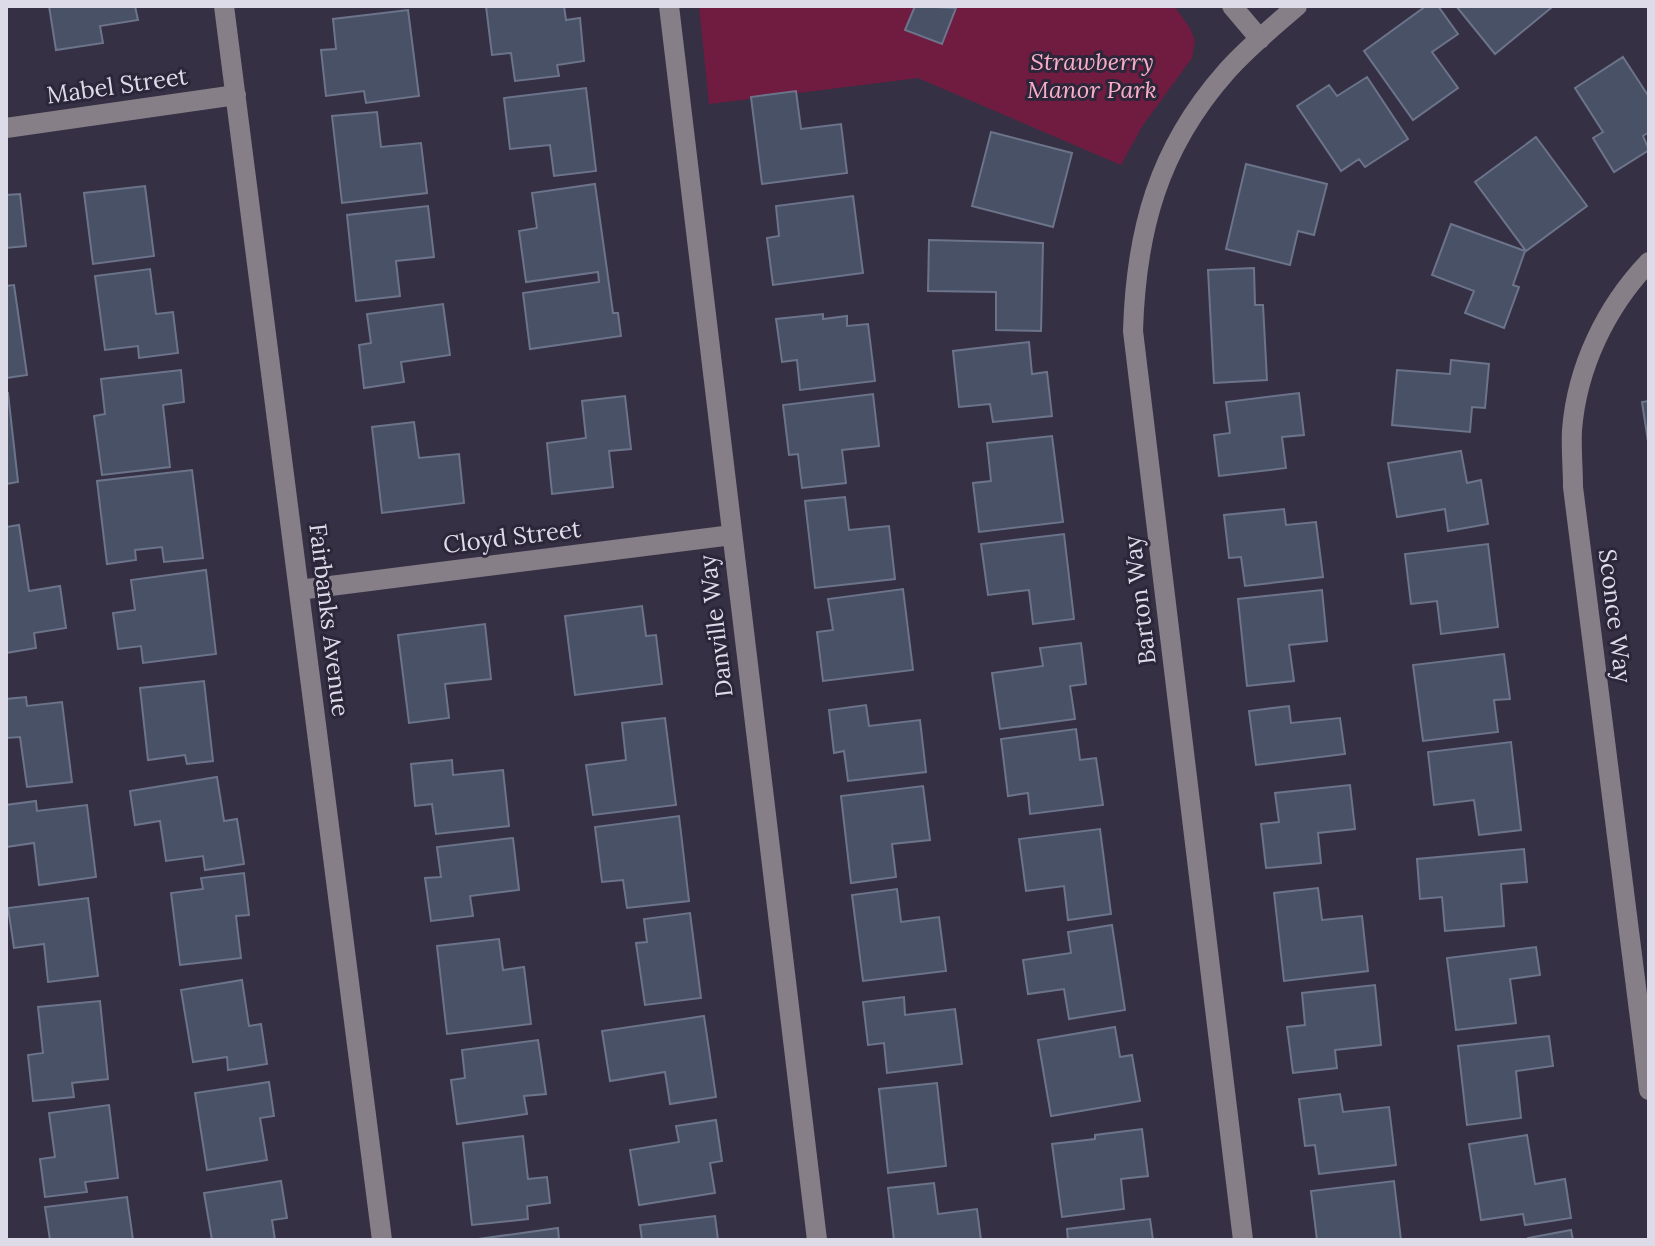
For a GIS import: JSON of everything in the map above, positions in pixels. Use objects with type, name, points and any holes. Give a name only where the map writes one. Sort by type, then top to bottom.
[{"type":"street","name":"Fairbanks Avenue","points":[[224,6],[382,1240]]},
{"type":"street","name":"Danville Way","points":[[669,6],[817,1240]]},
{"type":"street","points":[[1232,6],[1260,39]]},
{"type":"street","name":"Barton Way","points":[[1243,1240],[1133,331],[1135,279],[1143,229],[1159,180],[1181,134],[1225,73],[1297,6]]},
{"type":"street","name":"Mabel Street","points":[[6,128],[236,95]]},
{"type":"street","name":"Sconce Way","points":[[1649,262],[1619,299],[1591,350],[1575,404],[1572,433],[1573,487],[1649,1090]]},
{"type":"street","name":"Cloyd Street","points":[[299,590],[732,535]]},
{"type":"green space","name":"Strawberry Manor Park","points":[[699,6],[1174,6],[1190,28],[1195,41],[1192,58],[1143,125],[1121,165],[918,78],[709,104]]},
{"type":"building","points":[[49,6],[135,6],[138,20],[100,26],[103,43],[56,50]]},
{"type":"building","points":[[486,6],[564,6],[566,20],[580,18],[584,61],[557,65],[559,76],[515,81],[511,53],[492,55]]},
{"type":"building","points":[[915,6],[956,8],[942,44],[905,30]]},
{"type":"building","points":[[1426,6],[1438,6],[1458,34],[1432,52],[1458,88],[1413,120],[1364,51]]},
{"type":"building","points":[[1456,6],[1549,6],[1551,8],[1495,54]]},
{"type":"building","points":[[408,10],[419,96],[366,103],[364,91],[326,96],[321,50],[336,49],[333,19]]},
{"type":"building","points":[[1623,57],[1649,97],[1649,132],[1643,136],[1649,150],[1614,172],[1593,138],[1603,132],[1575,88]]},
{"type":"building","points":[[1367,77],[1408,139],[1365,167],[1359,159],[1341,171],[1297,106],[1329,85],[1337,96]]},
{"type":"building","points":[[586,88],[596,171],[554,176],[550,145],[510,149],[504,98]]},
{"type":"building","points":[[796,91],[801,129],[841,124],[847,173],[762,184],[751,97]]},
{"type":"building","points":[[377,112],[381,147],[421,143],[427,193],[342,203],[332,116]]},
{"type":"building","points":[[991,132],[1072,153],[1053,227],[972,206]]},
{"type":"building","points":[[1536,137],[1587,206],[1526,251],[1475,182]]},
{"type":"building","points":[[1246,164],[1327,184],[1314,235],[1298,231],[1290,265],[1226,249]]},
{"type":"building","points":[[595,184],[613,313],[618,313],[621,336],[530,349],[523,293],[599,282],[598,272],[526,282],[519,231],[537,228],[532,193]]},
{"type":"building","points":[[145,186],[154,256],[93,264],[84,193]]},
{"type":"building","points":[[20,194],[26,246],[6,248],[6,195]]},
{"type":"building","points":[[853,196],[863,273],[773,285],[767,238],[779,236],[776,206]]},
{"type":"building","points":[[428,206],[434,257],[396,261],[400,296],[356,301],[347,215]]},
{"type":"building","points":[[1451,224],[1525,251],[1513,285],[1519,287],[1504,328],[1465,313],[1474,291],[1432,275]]},
{"type":"building","points":[[929,240],[1043,243],[1041,331],[996,330],[996,292],[928,291]]},
{"type":"building","points":[[1254,268],[1255,305],[1263,305],[1267,380],[1214,383],[1208,270]]},
{"type":"building","points":[[150,269],[156,314],[173,312],[178,353],[139,358],[138,346],[105,350],[95,276]]},
{"type":"building","points":[[14,285],[27,375],[6,378],[6,286]]},
{"type":"building","points":[[443,304],[450,355],[401,362],[404,382],[364,388],[359,345],[371,343],[367,314]]},
{"type":"building","points":[[823,314],[823,319],[847,316],[847,326],[868,324],[875,381],[800,390],[797,360],[782,362],[776,319]]},
{"type":"building","points":[[1029,342],[1032,374],[1047,372],[1052,416],[993,422],[990,404],[959,407],[953,351]]},
{"type":"building","points":[[1451,360],[1489,364],[1485,408],[1472,407],[1470,432],[1392,425],[1397,370],[1450,374]]},
{"type":"building","points":[[181,370],[184,402],[163,405],[170,467],[102,475],[94,416],[105,414],[101,379]]},
{"type":"building","points":[[6,393],[18,482],[6,484]]},
{"type":"building","points":[[1299,393],[1304,435],[1282,437],[1286,468],[1219,476],[1214,435],[1230,433],[1226,402]]},
{"type":"building","points":[[873,394],[879,446],[842,450],[846,483],[802,488],[798,454],[789,455],[783,405]]},
{"type":"building","points":[[625,396],[631,449],[609,451],[613,487],[552,494],[547,443],[586,438],[582,401]]},
{"type":"building","points":[[1649,401],[1649,448],[1642,402]]},
{"type":"building","points":[[414,422],[419,458],[459,454],[464,503],[382,513],[372,427]]},
{"type":"building","points":[[1052,436],[1063,522],[979,532],[973,483],[991,481],[987,443]]},
{"type":"building","points":[[1461,451],[1467,483],[1481,480],[1488,524],[1448,531],[1445,509],[1397,517],[1388,463]]},
{"type":"building","points":[[192,470],[203,558],[164,562],[162,547],[135,550],[136,560],[107,564],[97,481]]},
{"type":"building","points":[[845,497],[849,530],[889,526],[895,579],[815,588],[805,501]]},
{"type":"building","points":[[1284,509],[1286,525],[1316,522],[1323,577],[1245,586],[1241,557],[1229,558],[1224,515]]},
{"type":"building","points":[[19,525],[29,591],[60,586],[66,628],[34,633],[36,648],[6,653],[6,527]]},
{"type":"building","points":[[1064,534],[1074,619],[1033,624],[1029,590],[988,595],[981,544]]},
{"type":"building","points":[[1488,544],[1498,627],[1441,634],[1437,601],[1411,604],[1405,554]]},
{"type":"building","points":[[206,570],[216,654],[143,663],[141,646],[118,649],[113,613],[135,610],[131,580]]},
{"type":"building","points":[[903,589],[913,670],[823,681],[817,632],[833,630],[828,599]]},
{"type":"building","points":[[1322,590],[1327,641],[1289,645],[1294,681],[1247,686],[1238,599]]},
{"type":"building","points":[[642,606],[646,636],[656,635],[662,684],[575,695],[565,616]]},
{"type":"building","points":[[485,624],[491,679],[445,684],[449,718],[409,723],[398,635]]},
{"type":"building","points":[[1081,643],[1086,684],[1070,686],[1075,719],[1000,729],[992,673],[1043,666],[1040,648]]},
{"type":"building","points":[[1504,654],[1510,699],[1494,700],[1498,732],[1423,741],[1413,665]]},
{"type":"building","points":[[204,681],[213,761],[187,764],[185,755],[148,760],[140,688]]},
{"type":"building","points":[[26,697],[27,706],[62,702],[72,782],[27,787],[20,737],[6,738],[6,699]]},
{"type":"building","points":[[866,705],[869,726],[920,720],[926,772],[848,781],[844,751],[834,753],[829,710]]},
{"type":"building","points":[[1289,706],[1291,723],[1340,718],[1345,754],[1256,765],[1249,711]]},
{"type":"building","points":[[665,718],[676,805],[593,815],[586,765],[626,760],[622,723]]},
{"type":"building","points":[[1076,729],[1080,760],[1096,758],[1103,805],[1030,814],[1028,793],[1008,796],[1001,739]]},
{"type":"building","points":[[1511,742],[1521,830],[1479,835],[1474,800],[1434,805],[1428,752]]},
{"type":"building","points":[[452,760],[453,775],[503,770],[509,826],[436,834],[432,804],[415,806],[411,764]]},
{"type":"building","points":[[217,777],[224,821],[237,819],[244,864],[205,870],[203,856],[166,861],[160,821],[135,825],[130,791]]},
{"type":"building","points":[[1350,785],[1355,829],[1318,833],[1321,863],[1266,868],[1261,824],[1279,822],[1275,793]]},
{"type":"building","points":[[923,786],[930,840],[892,844],[896,877],[851,883],[841,796]]},
{"type":"building","points":[[36,801],[37,811],[87,805],[96,877],[39,885],[34,843],[6,847],[6,805]]},
{"type":"building","points":[[679,816],[689,901],[627,908],[623,880],[602,882],[595,827]]},
{"type":"building","points":[[1100,829],[1111,914],[1068,920],[1064,886],[1026,891],[1019,839]]},
{"type":"building","points":[[513,838],[519,890],[470,896],[473,916],[431,921],[425,878],[441,877],[437,847]]},
{"type":"building","points":[[1524,849],[1527,882],[1501,884],[1504,926],[1445,931],[1442,897],[1420,899],[1417,859]]},
{"type":"building","points":[[244,873],[249,915],[236,916],[241,958],[180,965],[171,893],[203,889],[201,878]]},
{"type":"building","points":[[1318,888],[1322,920],[1362,916],[1368,971],[1284,981],[1274,893]]},
{"type":"building","points":[[897,889],[901,922],[939,917],[946,971],[863,981],[852,895]]},
{"type":"building","points":[[88,898],[98,976],[48,982],[44,944],[14,948],[8,908]]},
{"type":"building","points":[[690,913],[701,998],[645,1005],[636,943],[647,942],[644,919]]},
{"type":"building","points":[[1112,925],[1125,1010],[1069,1019],[1064,989],[1028,994],[1023,960],[1071,953],[1068,932]]},
{"type":"building","points":[[499,939],[503,970],[524,967],[531,1024],[447,1034],[437,946]]},
{"type":"building","points":[[1536,947],[1540,975],[1510,979],[1516,1023],[1456,1030],[1447,958]]},
{"type":"building","points":[[242,980],[249,1026],[261,1024],[267,1064],[228,1070],[227,1057],[193,1062],[181,990]]},
{"type":"building","points":[[1375,985],[1381,1045],[1335,1050],[1337,1068],[1293,1073],[1287,1027],[1305,1025],[1302,993]]},
{"type":"building","points":[[904,997],[905,1015],[955,1009],[962,1064],[887,1073],[884,1043],[868,1045],[863,1002]]},
{"type":"building","points":[[100,1001],[108,1079],[72,1083],[74,1097],[33,1101],[28,1055],[43,1053],[38,1007]]},
{"type":"building","points":[[704,1016],[716,1097],[670,1104],[665,1072],[610,1081],[602,1031]]},
{"type":"building","points":[[1115,1027],[1120,1057],[1132,1055],[1140,1101],[1051,1116],[1038,1040]]},
{"type":"building","points":[[1549,1036],[1553,1066],[1516,1071],[1521,1118],[1467,1125],[1458,1046]]},
{"type":"building","points":[[538,1040],[546,1094],[524,1096],[527,1114],[457,1124],[451,1080],[465,1078],[462,1050]]},
{"type":"building","points":[[269,1082],[274,1116],[260,1118],[267,1160],[207,1170],[195,1093]]},
{"type":"building","points":[[937,1083],[946,1166],[888,1173],[879,1089]]},
{"type":"building","points":[[1340,1094],[1343,1112],[1389,1107],[1396,1165],[1319,1174],[1315,1145],[1305,1146],[1299,1099]]},
{"type":"building","points":[[109,1105],[118,1178],[85,1182],[87,1192],[45,1197],[40,1159],[55,1157],[49,1113]]},
{"type":"building","points":[[716,1120],[722,1161],[710,1163],[715,1193],[639,1205],[630,1150],[679,1142],[676,1126]]},
{"type":"building","points":[[1142,1129],[1148,1176],[1121,1179],[1124,1209],[1062,1217],[1052,1144]]},
{"type":"building","points":[[1527,1135],[1535,1184],[1565,1179],[1571,1218],[1525,1225],[1523,1214],[1481,1220],[1469,1144]]},
{"type":"building","points":[[523,1136],[528,1179],[547,1177],[550,1203],[527,1206],[528,1219],[472,1225],[463,1143]]},
{"type":"building","points":[[281,1181],[287,1218],[272,1220],[275,1240],[212,1240],[204,1193]]},
{"type":"building","points":[[1394,1181],[1401,1240],[1317,1240],[1311,1191]]},
{"type":"building","points":[[934,1183],[938,1214],[977,1209],[981,1240],[894,1240],[888,1188]]},
{"type":"building","points":[[127,1197],[133,1240],[50,1240],[45,1207]]},
{"type":"building","points":[[715,1216],[718,1240],[642,1240],[640,1225]]},
{"type":"building","points":[[1150,1219],[1153,1240],[1068,1240],[1067,1229]]},
{"type":"building","points":[[558,1228],[559,1240],[471,1240]]},
{"type":"building","points":[[1571,1230],[1573,1240],[1528,1240],[1528,1238]]}]
